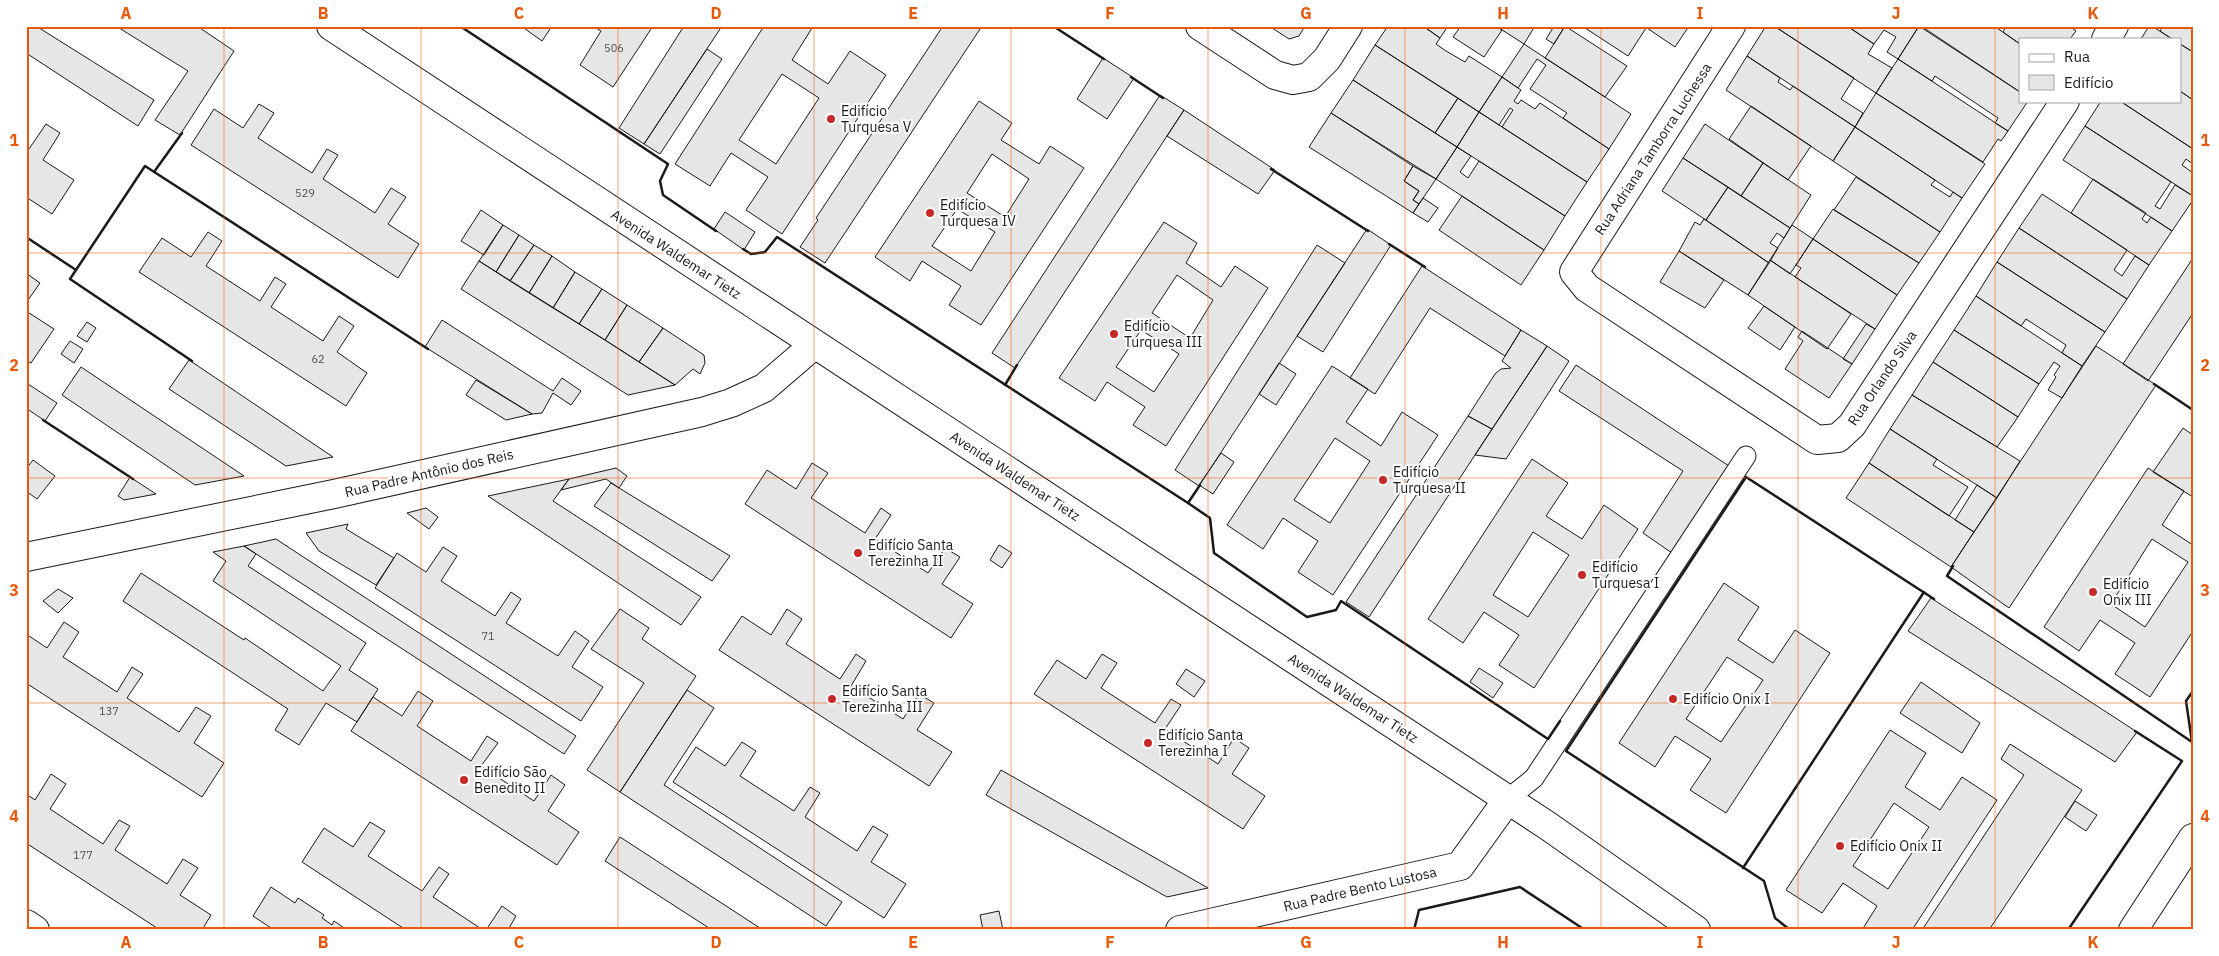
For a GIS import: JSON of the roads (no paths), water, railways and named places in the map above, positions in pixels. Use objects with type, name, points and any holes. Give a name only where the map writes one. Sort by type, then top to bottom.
[{"type":"street","name":"Avenida Waldemar Tietz","points":[[331,26],[1508,799],[1696,930]]},
{"type":"street","points":[[1200,26],[1275,75],[1293,80],[1308,77],[1327,60],[1348,26]]},
{"type":"street","name":"Rua Adriana Tamborra Luchessa","points":[[1574,272],[1731,26]]},
{"type":"street","points":[[2107,38],[2114,26]]},
{"type":"street","name":"Rua Orlando Silva","points":[[1574,272],[1587,288],[1817,440],[1838,438],[1852,425],[2064,102]]},
{"type":"street","name":"Rua Padre Antônio dos Reis","points":[[26,557],[334,494],[702,412],[731,403],[764,388],[814,345]]},
{"type":"street","name":"Rua Padre Bento Lustosa","points":[[1180,930],[1460,866],[1508,799]]},
{"type":"street","points":[[2133,930],[2193,838]]},
{"type":"street","points":[[26,924],[35,930]]},
{"type":"lane","points":[[1508,799],[1534,778],[1746,456]]},
{"type":"place","name":"Edifício Turquesa V","points":[[831,119]]},
{"type":"place","name":"Edifício Turquesa IV","points":[[930,213]]},
{"type":"place","name":"Edifício Turquesa III","points":[[1114,334]]},
{"type":"place","name":"Edifício Turquesa II","points":[[1383,480]]},
{"type":"place","name":"Edifício Santa Terezinha II","points":[[858,553]]},
{"type":"place","name":"Edifício Turquesa I","points":[[1582,575]]},
{"type":"place","name":"Edifício Onix III","points":[[2093,592]]},
{"type":"place","name":"Edifício Santa Terezinha III","points":[[832,699]]},
{"type":"place","name":"Edifício Onix I","points":[[1673,699]]},
{"type":"place","name":"Edifício Santa Terezinha I","points":[[1148,743]]},
{"type":"place","name":"Edifício São Benedito II","points":[[464,780]]},
{"type":"place","name":"Edifício Onix II","points":[[1840,846]]}]
